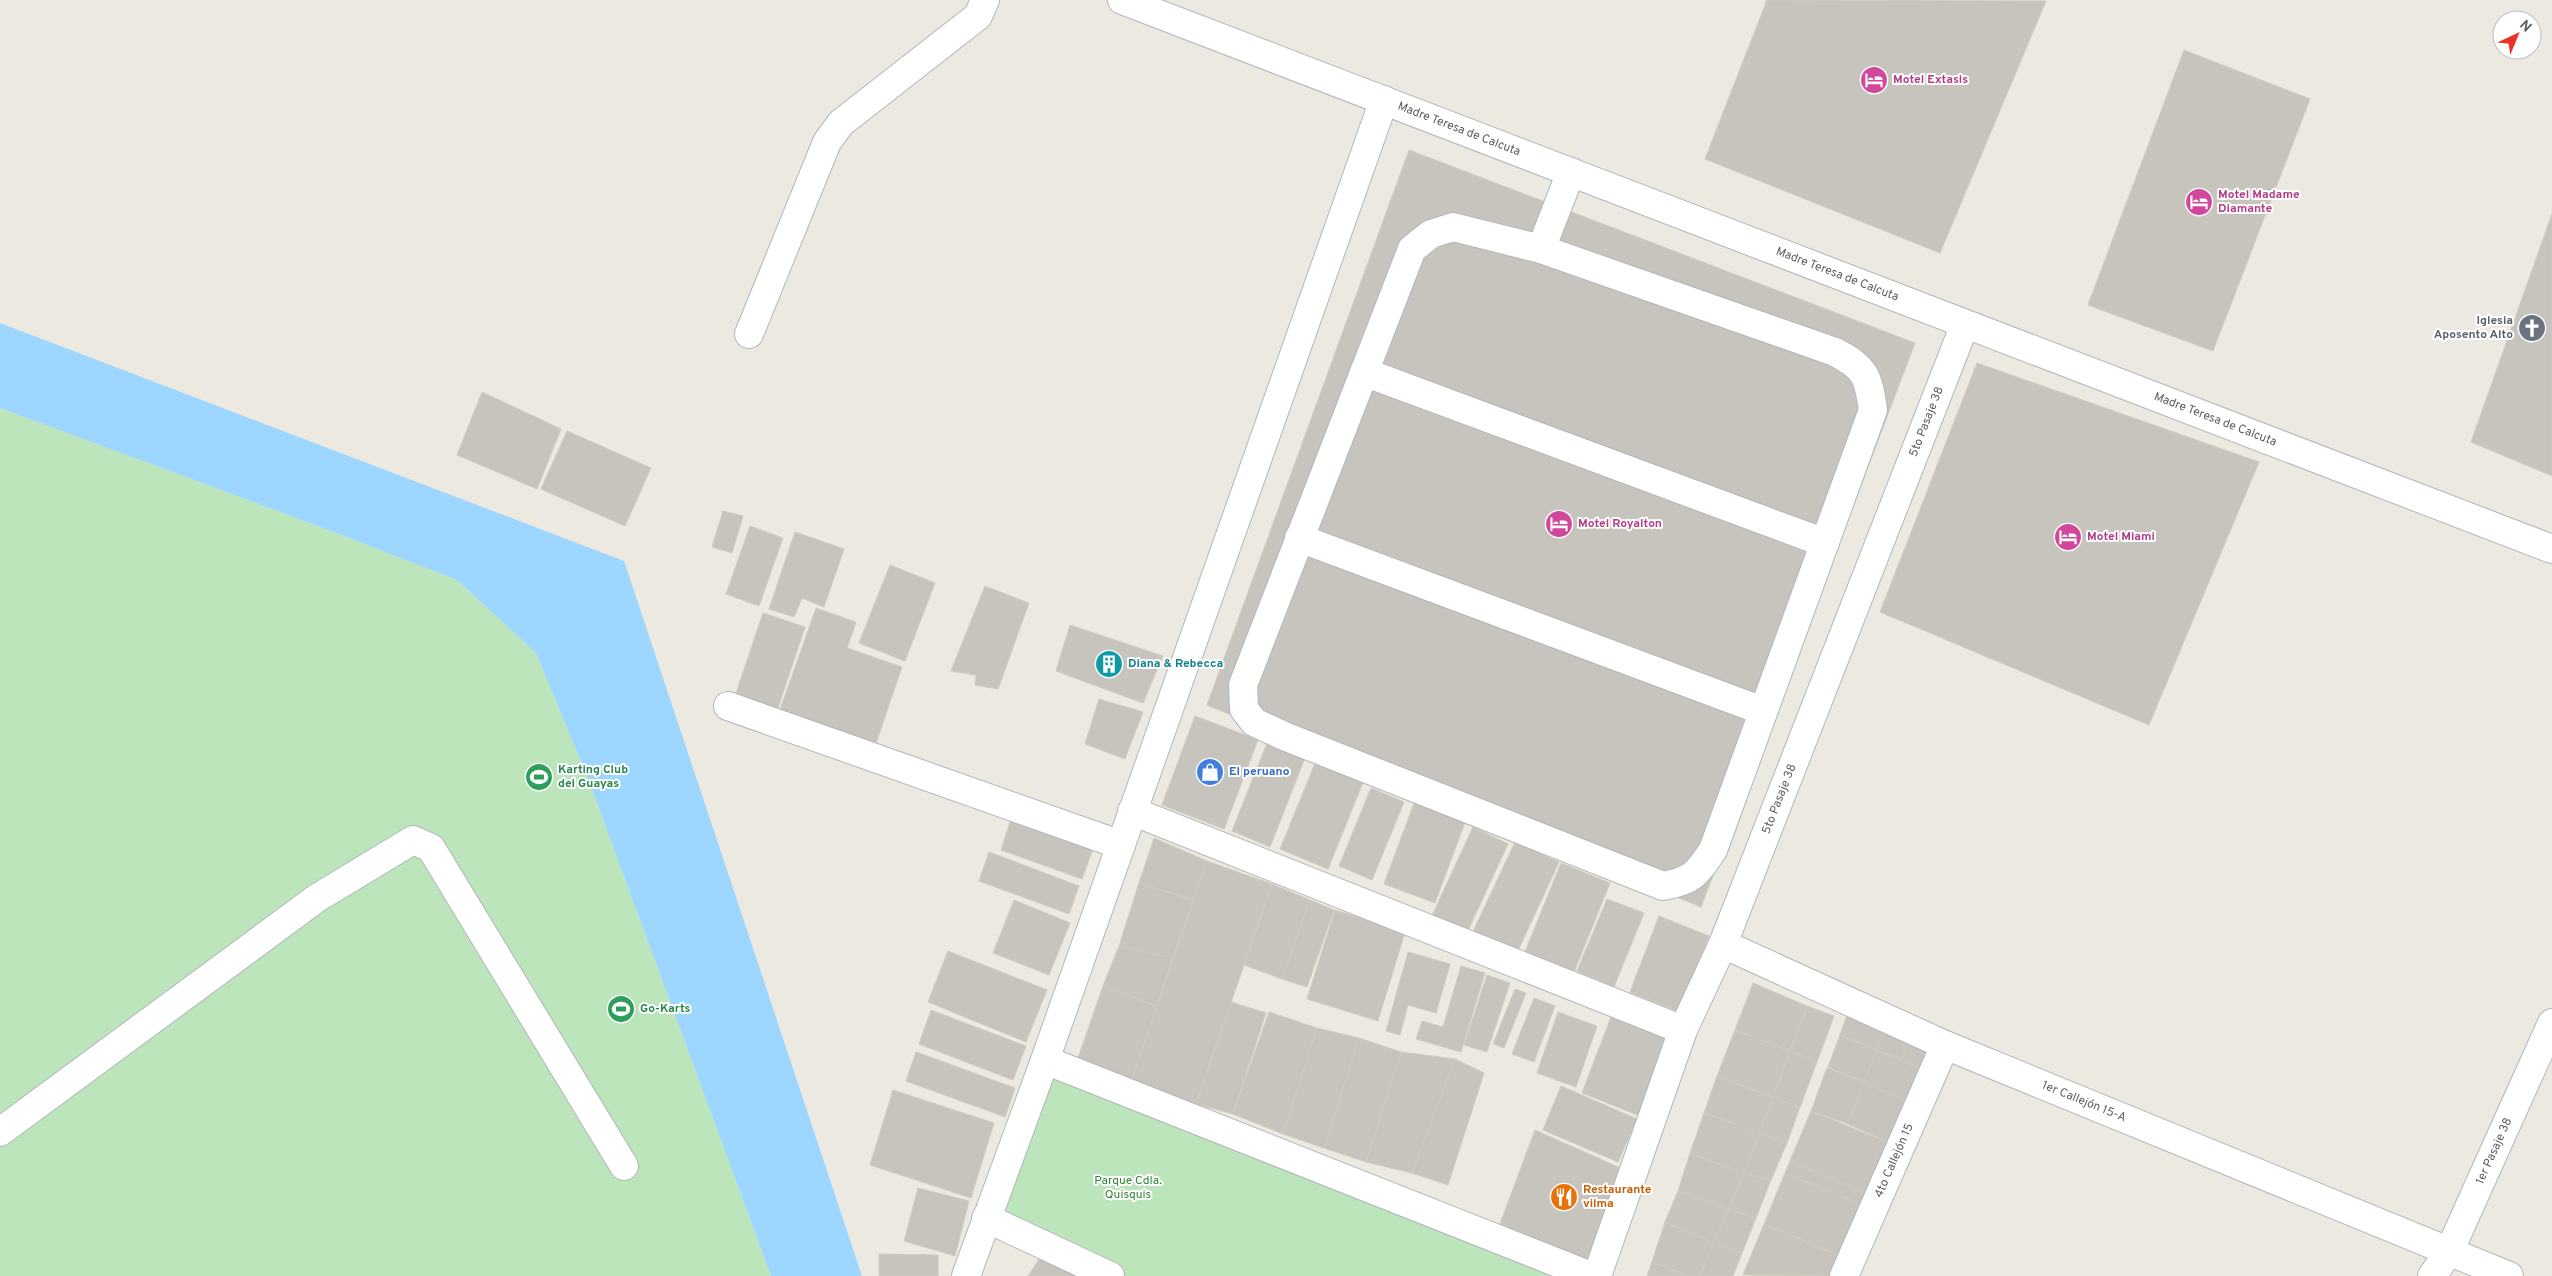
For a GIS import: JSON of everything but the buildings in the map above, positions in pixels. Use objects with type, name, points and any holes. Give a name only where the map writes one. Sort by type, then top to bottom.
[{"type":"street","points":[[749,334],[827,142],[841,123],[978,16],[985,0]]},
{"type":"street","name":"Madre Teresa de Calcuta","points":[[1122,0],[2552,549]]},
{"type":"street","points":[[966,1276],[1045,1060],[1384,100]]},
{"type":"street","points":[[1541,249],[1571,172]]},
{"type":"street","points":[[1453,227],[1541,249],[1835,352],[1857,364],[1869,384],[1873,410],[1713,850],[1700,870],[1685,882],[1663,886],[1293,740],[1254,722],[1244,709],[1243,685],[1364,372],[1412,249],[1431,234],[1453,227]]},
{"type":"street","name":"5to Pasaje 38","points":[[1597,1276],[1683,1030],[1723,944],[1966,324]]},
{"type":"street","points":[[1364,372],[1825,543]]},
{"type":"street","points":[[1299,538],[1763,711]]},
{"type":"street","points":[[728,706],[1121,845]]},
{"type":"street","points":[[1132,811],[1683,1030]]},
{"type":"street","points":[[0,1132],[317,898],[413,840],[431,848],[624,1166]]},
{"type":"street","name":"1er Callejón 15-A","points":[[1723,944],[1945,1045],[2509,1276]]},
{"type":"street","name":"1er Pasaje 38","points":[[2432,1276],[2449,1252],[2552,1023]]},
{"type":"street","name":"4to Callejón 15","points":[[1844,1276],[1945,1045]]},
{"type":"street","points":[[1045,1060],[1591,1276]]},
{"type":"street","points":[[986,1218],[1110,1276]]},
{"type":"green space","points":[[0,408],[334,532],[457,580],[536,653],[587,776],[771,1276],[0,1276]]},
{"type":"green space","name":"Parque Cdla. Quisquis","points":[[1045,1060],[1591,1276],[1110,1276],[986,1218]]},
{"type":"water","points":[[0,323],[624,561],[862,1276],[771,1276],[587,776],[536,653],[457,580],[334,532],[0,408]]},
{"type":"place","name":"Motel Extasis","points":[[1874,80]]},
{"type":"place","name":"Motel Madame Diamante","points":[[2199,202]]},
{"type":"place","name":"Iglesia Aposento Alto","points":[[2532,328]]},
{"type":"place","name":"Motel Royalton","points":[[1559,524]]},
{"type":"place","name":"Motel Miami","points":[[2068,537]]},
{"type":"place","name":"Diana & Rebecca","points":[[1109,664]]},
{"type":"place","name":"El peruano","points":[[1210,772]]},
{"type":"place","name":"Karting Club del Guayas","points":[[539,777]]},
{"type":"place","name":"Go-Karts","points":[[621,1009]]},
{"type":"place","name":"Restaurante vilma","points":[[1564,1197]]}]
